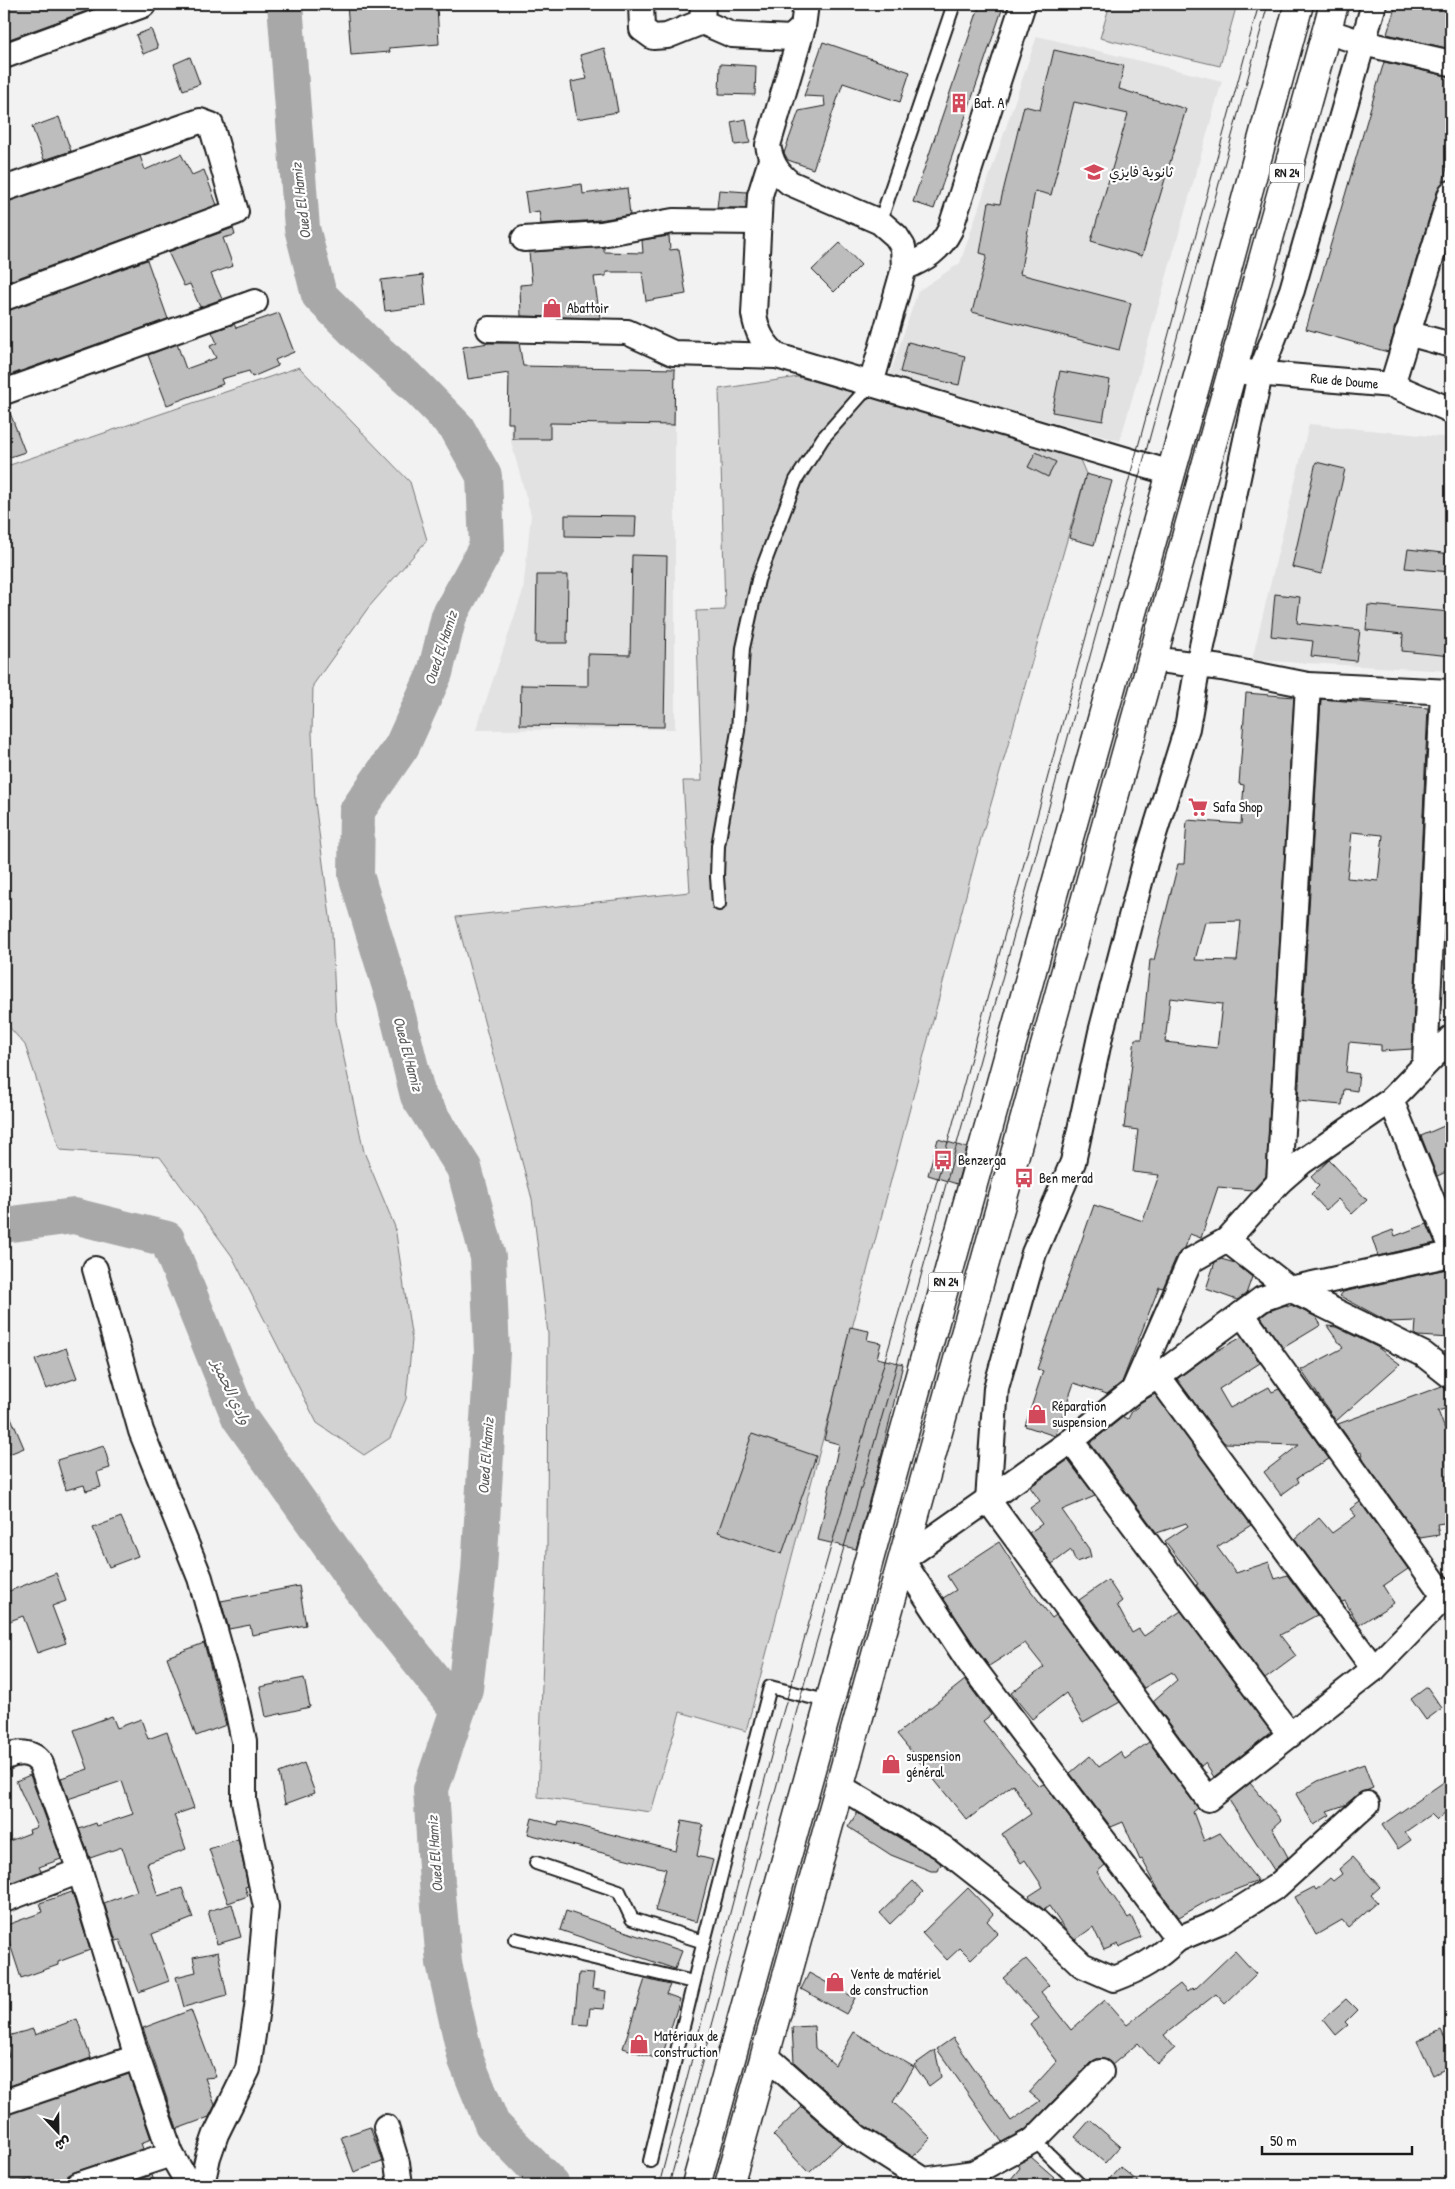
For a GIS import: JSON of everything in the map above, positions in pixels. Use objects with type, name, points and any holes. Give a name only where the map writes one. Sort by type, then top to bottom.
[{"type":"main road","name":"RN 24","points":[[696,2185],[1210,334],[1299,4]]},
{"type":"main road","name":"RN 24","points":[[729,2185],[1334,4]]},
{"type":"main road","points":[[1210,334],[1240,343]]},
{"type":"main road","points":[[1197,380],[1230,379]]},
{"type":"street","points":[[641,4],[642,29],[654,37],[668,36],[703,13],[732,35],[790,38],[803,27]]},
{"type":"street","points":[[777,356],[766,346],[757,331],[754,314],[760,195],[770,160],[768,145],[803,27],[806,4]]},
{"type":"street","points":[[904,268],[934,252],[944,241],[950,230],[1023,4]]},
{"type":"street","points":[[1242,1314],[1448,1594],[1374,1669],[1208,1799],[988,1500],[996,1388],[1034,1252],[1073,1162],[1102,1032],[1145,863],[1187,728],[1198,665],[1260,374],[1292,290],[1374,4]]},
{"type":"street","points":[[4,56],[143,5]]},
{"type":"street","points":[[1326,31],[1362,43],[1451,61]]},
{"type":"street","points":[[4,189],[200,121],[211,125],[236,212],[4,298]]},
{"type":"street","points":[[770,160],[779,174],[790,183],[880,222],[892,231],[902,247],[904,268],[871,384]]},
{"type":"street","points":[[1392,385],[1451,194]]},
{"type":"street","points":[[524,239],[601,234],[673,221],[758,222]]},
{"type":"street","points":[[4,392],[255,302]]},
{"type":"street","points":[[489,329],[627,332],[673,353],[777,356],[1171,474]]},
{"type":"street","points":[[1407,332],[1451,345]]},
{"type":"street","name":"Rue de Doume","points":[[1230,379],[1260,374],[1392,385],[1451,412]]},
{"type":"street","points":[[1152,659],[1198,665],[1308,685],[1447,692],[1425,1063]]},
{"type":"street","points":[[1279,1182],[1308,685]]},
{"type":"street","points":[[1133,1391],[1190,1261],[1227,1240],[1279,1182],[1302,1162],[1391,1100],[1451,1038]]},
{"type":"street","points":[[1391,1100],[1451,1246]]},
{"type":"street","points":[[1227,1240],[1290,1289],[1423,1354],[1451,1376]]},
{"type":"street","points":[[1178,1939],[969,1662],[902,1560],[1071,1440],[1133,1391],[1158,1376],[1262,1299],[1290,1289],[1451,1254]]},
{"type":"street","points":[[95,1270],[141,1431],[200,1578],[236,1704],[244,1741],[244,1801],[266,1907],[257,2008],[248,2069],[216,2134],[208,2157],[204,2180],[205,2185]]},
{"type":"street","points":[[1158,1376],[1374,1669]]},
{"type":"street","points":[[1071,1440],[1290,1735]]},
{"type":"street","points":[[4,1758],[25,1753],[36,1757],[41,1764],[80,1871],[137,2057],[171,2154],[189,2185]]},
{"type":"street","points":[[839,1786],[942,1847],[1036,1921],[1082,1965],[1114,1979],[1152,1962],[1178,1939],[1221,1921],[1277,1886],[1367,1804]]},
{"type":"street","points":[[4,1900],[80,1871]]},
{"type":"street","points":[[765,2055],[857,2137],[927,2183],[973,2173],[1034,2140],[1101,2072]]},
{"type":"street","points":[[4,2102],[137,2057]]},
{"type":"street","points":[[386,2127],[397,2164],[400,2185]]},
{"type":"street","points":[[78,2185],[171,2154]]},
{"type":"lane","points":[[880,222],[954,4]]},
{"type":"lane","points":[[719,904],[717,877],[718,846],[738,731],[743,648],[758,580],[796,480],[823,438],[871,384]]},
{"type":"lane","points":[[650,2161],[770,1687],[830,1702]]},
{"type":"lane","points":[[536,1863],[619,1891],[632,1919],[704,1942]]},
{"type":"lane","points":[[514,1938],[694,1982]]},
{"type":"lane","points":[[1034,2140],[1080,2185]]},
{"type":"shaded area","points":[[1110,4],[1237,4],[1220,66],[1100,38]]},
{"type":"shaded area","name":"ثانوية فايزي","points":[[1037,36],[1222,81],[1120,441],[889,377],[918,291],[960,263]]},
{"type":"shaded area","points":[[509,366],[675,369],[675,729],[476,730],[523,591],[531,515],[511,442]]},
{"type":"shaded area","points":[[299,367],[410,482],[427,540],[368,608],[313,685],[312,733],[315,802],[332,932],[336,1021],[364,1152],[395,1227],[412,1340],[406,1399],[390,1438],[364,1455],[317,1423],[232,1256],[160,1157],[60,1150],[25,1045],[4,1021],[4,467]]},
{"type":"shaded area","points":[[798,377],[1078,455],[1086,474],[980,842],[746,1731],[680,1712],[651,1812],[538,1797],[547,1546],[548,1334],[532,1199],[456,917],[690,892],[683,781],[702,781],[696,611],[725,610],[719,389]]},
{"type":"shaded area","points":[[1309,424],[1451,438],[1451,671],[1252,660]]},
{"type":"building","points":[[4,4],[106,4],[4,41]]},
{"type":"building","points":[[347,4],[437,4],[439,44],[389,48],[390,52],[351,55]]},
{"type":"building","name":"Bat. A","points":[[980,4],[1004,4],[934,209],[913,202]]},
{"type":"building","points":[[1396,4],[1451,4],[1451,30],[1446,48],[1387,34]]},
{"type":"building","points":[[151,29],[158,48],[143,54],[136,35]]},
{"type":"building","points":[[823,42],[910,72],[900,102],[843,83],[813,169],[788,160],[784,153],[799,111],[825,106],[824,97],[804,96]]},
{"type":"building","points":[[604,48],[611,72],[618,112],[577,119],[571,82],[587,79],[580,55]]},
{"type":"building","points":[[1054,50],[1124,66],[1119,89],[1186,109],[1142,256],[1091,241],[1128,114],[1074,102],[1051,195],[1035,191],[1020,274],[1131,303],[1119,350],[972,312],[987,255],[980,253],[989,202],[1000,204],[1024,106],[1040,110]]},
{"type":"building","points":[[190,57],[200,84],[183,90],[174,64]]},
{"type":"building","points":[[1384,62],[1451,77],[1451,154],[1443,182],[1438,189],[1388,352],[1306,329]]},
{"type":"building","points":[[720,64],[756,66],[755,95],[719,94]]},
{"type":"building","points":[[59,117],[71,151],[44,160],[32,127]]},
{"type":"building","points":[[746,119],[750,143],[735,145],[731,122]]},
{"type":"building","points":[[181,154],[192,175],[204,170],[217,205],[4,283],[4,202],[140,156],[145,170]]},
{"type":"building","points":[[582,184],[583,194],[627,188],[630,215],[599,220],[541,224],[539,211],[528,213],[525,192]]},
{"type":"building","points":[[719,190],[747,192],[746,208],[717,208]]},
{"type":"building","points":[[233,228],[235,235],[223,238],[233,266],[211,274],[222,299],[200,307],[190,284],[184,286],[168,252]]},
{"type":"building","points":[[669,236],[670,250],[679,249],[686,294],[646,301],[642,272],[606,272],[606,276],[594,277],[600,318],[521,316],[520,285],[532,284],[529,252],[604,247],[604,252],[643,253],[642,240]]},
{"type":"building","points":[[840,243],[861,265],[834,292],[812,270]]},
{"type":"building","points":[[147,260],[168,319],[4,377],[4,311]]},
{"type":"building","points":[[423,275],[426,306],[385,311],[381,280]]},
{"type":"building","points":[[279,313],[294,352],[275,360],[278,366],[252,377],[249,371],[221,379],[223,384],[167,405],[148,355],[177,344],[186,369],[216,358],[210,346],[217,343],[212,332],[234,324],[236,328]]},
{"type":"building","points":[[908,342],[965,356],[959,385],[900,372]]},
{"type":"building","points":[[489,343],[519,343],[523,366],[675,369],[674,425],[550,423],[550,439],[513,439],[513,423],[508,423],[509,373],[468,379],[463,347]]},
{"type":"building","points":[[1060,371],[1110,380],[1103,421],[1052,412]]},
{"type":"building","points":[[4,405],[7,405],[25,452],[4,459]]},
{"type":"building","points":[[1036,452],[1056,462],[1048,477],[1028,467]]},
{"type":"building","points":[[1316,462],[1345,469],[1321,574],[1292,567]]},
{"type":"building","points":[[1086,474],[1112,481],[1094,545],[1069,538]]},
{"type":"building","points":[[565,515],[636,516],[635,537],[565,536]]},
{"type":"building","points":[[1408,549],[1451,554],[1451,572],[1405,568]]},
{"type":"building","points":[[632,555],[667,556],[664,727],[520,725],[521,685],[588,686],[588,654],[630,655]]},
{"type":"building","points":[[537,575],[568,575],[567,643],[536,643]]},
{"type":"building","points":[[1275,594],[1300,597],[1297,623],[1360,630],[1356,661],[1311,656],[1313,641],[1271,636]]},
{"type":"building","points":[[1368,605],[1451,612],[1451,656],[1402,651],[1403,634],[1366,630]]},
{"type":"building","points":[[1246,693],[1294,697],[1266,1176],[1253,1190],[1218,1187],[1201,1238],[1190,1234],[1185,1248],[1177,1255],[1163,1288],[1159,1287],[1122,1382],[1107,1394],[1074,1383],[1055,1436],[1025,1426],[1043,1371],[1037,1369],[1094,1205],[1143,1221],[1159,1175],[1133,1172],[1138,1130],[1124,1128],[1135,1039],[1142,1039],[1150,960],[1154,960],[1178,864],[1184,864],[1187,820],[1241,824],[1244,785],[1239,784]],"holes":[[[1241,921],[1237,961],[1195,960],[1205,922]],[[1170,998],[1222,1004],[1217,1048],[1165,1042]]]},
{"type":"building","points":[[1321,699],[1428,708],[1412,1049],[1381,1051],[1381,1045],[1349,1042],[1346,1072],[1359,1074],[1357,1091],[1344,1089],[1342,1105],[1298,1101]],"holes":[[[1352,832],[1383,835],[1378,881],[1347,878]]]},
{"type":"building","points":[[1451,806],[1451,920],[1446,919]]},
{"type":"building","points":[[1451,1123],[1451,1170],[1437,1176],[1421,1136]]},
{"type":"building","points":[[938,1139],[967,1148],[957,1184],[928,1175]]},
{"type":"building","points":[[1329,1160],[1367,1200],[1352,1214],[1338,1199],[1326,1210],[1311,1194],[1319,1186],[1311,1177]]},
{"type":"building","points":[[1427,1224],[1435,1243],[1378,1256],[1372,1238],[1393,1230],[1395,1236]]},
{"type":"building","points":[[1221,1259],[1235,1263],[1252,1277],[1246,1294],[1237,1300],[1206,1289],[1215,1262]]},
{"type":"building","points":[[1451,1268],[1450,1338],[1415,1335],[1416,1321],[1389,1322],[1340,1296],[1343,1292]]},
{"type":"building","points":[[1286,1305],[1287,1307],[1291,1305],[1316,1317],[1321,1325],[1283,1348],[1261,1317],[1269,1311]]},
{"type":"building","points":[[1327,1326],[1336,1327],[1377,1347],[1400,1364],[1336,1421],[1301,1370],[1343,1348]]},
{"type":"building","points":[[850,1327],[869,1331],[867,1340],[881,1343],[877,1358],[903,1364],[882,1453],[856,1549],[818,1540],[839,1444],[824,1440]]},
{"type":"building","points":[[1242,1337],[1260,1363],[1219,1389],[1230,1408],[1269,1387],[1272,1392],[1279,1389],[1329,1459],[1297,1478],[1299,1482],[1281,1495],[1264,1472],[1299,1445],[1224,1443],[1177,1379],[1211,1354]]},
{"type":"building","points":[[66,1348],[77,1378],[46,1389],[35,1360]]},
{"type":"building","points":[[1442,1386],[1446,1389],[1451,1402],[1451,1407],[1438,1411],[1451,1445],[1451,1522],[1437,1524],[1439,1535],[1420,1538],[1364,1461],[1361,1452],[1359,1453],[1338,1424]]},
{"type":"building","points":[[1155,1394],[1251,1525],[1217,1547],[1236,1573],[1269,1562],[1275,1579],[1287,1575],[1317,1615],[1280,1635],[1296,1656],[1265,1679],[1165,1541],[1188,1526],[1186,1523],[1157,1533],[1090,1443],[1123,1417],[1128,1419],[1132,1411],[1140,1405],[1138,1404]]},
{"type":"building","points":[[4,1401],[24,1448],[4,1456]]},
{"type":"building","points":[[752,1434],[816,1456],[782,1554],[718,1532]]},
{"type":"building","points":[[104,1446],[110,1468],[97,1472],[101,1487],[86,1491],[84,1485],[66,1490],[57,1460]]},
{"type":"building","points":[[1068,1460],[1095,1496],[1062,1510],[1089,1549],[1091,1557],[1076,1562],[1071,1550],[1052,1564],[1029,1533],[1042,1524],[1030,1508],[1040,1501],[1030,1487]]},
{"type":"building","points":[[1360,1502],[1408,1569],[1383,1586],[1394,1603],[1359,1625],[1345,1601],[1342,1602],[1295,1539],[1319,1518],[1332,1533],[1356,1516],[1350,1509]]},
{"type":"building","points":[[121,1517],[138,1556],[109,1567],[93,1528]]},
{"type":"building","points":[[999,1542],[1028,1587],[1052,1618],[1056,1615],[1120,1702],[1083,1723],[1066,1693],[1032,1719],[1011,1693],[1044,1667],[1025,1643],[989,1666],[943,1598],[956,1590],[947,1576]]},
{"type":"building","points":[[56,1573],[66,1601],[52,1606],[66,1643],[37,1653],[23,1616],[7,1622],[4,1612],[4,1593]]},
{"type":"building","points":[[1108,1580],[1122,1601],[1117,1605],[1132,1633],[1139,1629],[1144,1636],[1181,1611],[1271,1732],[1214,1777],[1205,1763],[1201,1766],[1153,1701],[1177,1680],[1172,1672],[1144,1688],[1079,1600]]},
{"type":"building","points":[[299,1586],[306,1625],[252,1635],[250,1625],[229,1629],[221,1601]]},
{"type":"building","points":[[204,1643],[226,1725],[196,1736],[167,1657]]},
{"type":"building","points":[[304,1678],[310,1707],[266,1717],[260,1687]]},
{"type":"building","points":[[965,1680],[991,1715],[983,1721],[1016,1762],[1039,1786],[1044,1784],[1105,1865],[1097,1872],[1128,1918],[1131,1916],[1141,1937],[1119,1947],[1118,1944],[1104,1950],[1093,1927],[1075,1940],[1066,1931],[1049,1906],[1044,1910],[1029,1896],[1043,1887],[1025,1860],[1021,1863],[1002,1834],[1031,1814],[1013,1784],[967,1820],[897,1734]]},
{"type":"building","points":[[1427,1687],[1442,1708],[1426,1720],[1411,1699]]},
{"type":"building","points":[[112,1716],[117,1728],[141,1719],[148,1739],[167,1732],[194,1808],[174,1815],[186,1849],[147,1863],[158,1896],[182,1888],[193,1918],[152,1934],[169,1981],[139,1992],[120,1940],[116,1941],[104,1903],[137,1891],[122,1847],[90,1858],[79,1829],[96,1823],[97,1826],[133,1814],[122,1781],[68,1799],[61,1778],[88,1769],[74,1730]]},
{"type":"building","points":[[1149,1742],[1198,1808],[1193,1812],[1204,1841],[1220,1833],[1258,1881],[1209,1900],[1179,1917],[1158,1889],[1142,1859],[1140,1860],[1123,1822],[1111,1827],[1070,1773],[1090,1756],[1099,1767],[1120,1752],[1125,1759]]},
{"type":"building","points":[[304,1763],[315,1793],[285,1804],[279,1773]]},
{"type":"building","points":[[1364,1764],[1373,1788],[1358,1794],[1345,1805],[1327,1811],[1330,1815],[1314,1825],[1296,1794],[1318,1781]]},
{"type":"building","points":[[30,1775],[61,1859],[39,1867],[41,1871],[4,1885],[4,1843],[30,1833],[29,1830],[37,1827],[16,1781]]},
{"type":"building","points":[[1451,1777],[1451,1807],[1437,1820],[1431,1814],[1405,1832],[1411,1840],[1398,1849],[1382,1825]]},
{"type":"building","points":[[1250,1783],[1281,1820],[1272,1828],[1288,1857],[1274,1870],[1229,1800]]},
{"type":"building","points":[[857,1813],[934,1858],[941,1864],[938,1871],[931,1871],[891,1855],[848,1827]]},
{"type":"building","points":[[532,1818],[558,1825],[559,1821],[676,1851],[682,1821],[703,1825],[697,1856],[713,1860],[697,1922],[655,1911],[666,1869],[528,1834]]},
{"type":"building","points":[[238,1839],[248,1886],[245,1887],[248,1896],[228,1903],[209,1849]]},
{"type":"building","points":[[1353,1857],[1380,1887],[1371,1895],[1377,1902],[1348,1927],[1342,1920],[1316,1935],[1295,1897],[1314,1887],[1316,1890],[1330,1878],[1333,1881],[1342,1874],[1339,1869]]},
{"type":"building","points":[[913,1881],[923,1892],[890,1924],[880,1913]]},
{"type":"building","points":[[968,1888],[993,1914],[987,1921],[998,1933],[971,1959],[960,1948],[947,1960],[922,1933]]},
{"type":"building","points":[[72,1892],[90,1950],[58,1962],[58,1965],[21,1978],[4,1926],[43,1912],[40,1903]]},
{"type":"building","points":[[232,1904],[241,1937],[217,1944],[208,1911]]},
{"type":"building","points":[[566,1911],[682,1951],[675,1969],[560,1930]]},
{"type":"building","points":[[1235,1951],[1256,1974],[1225,2004],[1216,1994],[1164,2035],[1175,2048],[1157,2064],[1138,2043],[1112,2065],[1105,2059],[1097,2059],[1091,2062],[1026,2129],[1002,2142],[937,2049],[953,2038],[1011,2121],[1040,2101],[1029,2092],[1057,2061],[1030,2025],[1039,2018],[1003,1978],[1026,1959],[1049,1985],[1041,1992],[1071,2030],[1105,2000],[1127,2025],[1180,1984],[1187,1992],[1192,1988],[1194,1990]]},
{"type":"building","points":[[218,1952],[227,1995],[184,2007],[176,1977],[196,1972],[193,1957]]},
{"type":"building","points":[[579,1973],[594,1974],[592,1989],[606,1991],[604,2009],[590,2008],[588,2025],[574,2024]]},
{"type":"building","points":[[809,1973],[855,1998],[846,2014],[801,1989]]},
{"type":"building","points":[[645,1979],[670,1985],[666,1994],[680,1999],[661,2060],[623,2048]]},
{"type":"building","points":[[1346,1999],[1357,2010],[1345,2022],[1348,2025],[1336,2035],[1323,2019]]},
{"type":"building","points":[[191,2010],[216,2077],[205,2078],[215,2105],[209,2117],[177,2129],[143,2028]]},
{"type":"building","points":[[77,2019],[91,2058],[4,2088],[4,2057],[9,2056],[4,2037],[33,2029],[35,2035]]},
{"type":"building","points":[[814,2026],[815,2048],[835,2065],[854,2032],[914,2067],[893,2102],[931,2138],[913,2157],[865,2126],[794,2062],[792,2027]]},
{"type":"building","points":[[1441,2030],[1451,2051],[1451,2066],[1433,2075],[1417,2041]]},
{"type":"building","points":[[935,2050],[941,2077],[929,2086],[914,2065]]},
{"type":"building","points":[[129,2074],[151,2139],[141,2143],[143,2149],[74,2172],[67,2176],[65,2185],[32,2185],[31,2179],[11,2185],[4,2185],[4,2115]]},
{"type":"building","points":[[802,2107],[842,2142],[809,2173],[773,2135]]},
{"type":"building","points":[[1090,2120],[1120,2146],[1105,2163],[1075,2137]]},
{"type":"building","points":[[370,2127],[382,2162],[354,2172],[341,2137]]},
{"type":"building","points":[[1031,2157],[1054,2177],[1046,2185],[1006,2185],[1020,2168],[1018,2164]]},
{"type":"building","points":[[1120,2167],[1142,2185],[1104,2185]]},
{"type":"building","points":[[152,2175],[155,2185],[121,2185]]},
{"type":"waterway","name":"Oued El Hamiz","points":[[285,4],[302,228],[319,295],[364,340],[414,384],[457,428],[484,476],[487,546],[449,616],[435,673],[402,746],[357,811],[356,875],[394,1000],[418,1096],[464,1168],[488,1257],[492,1353],[479,1571],[465,1689],[431,1789],[437,1883],[444,1963],[466,2060],[492,2124],[552,2185]]},
{"type":"waterway","name":"وادي الحميز","points":[[4,1225],[74,1216],[167,1239],[239,1417],[355,1581],[458,1710]]},
{"type":"tram line","points":[[659,2185],[777,1733],[943,1160],[1259,4]]},
{"type":"tram line","points":[[669,2185],[801,1695],[892,1382],[1268,4]]},
{"type":"place","name":"Bat. A","points":[[959,103]]},
{"type":"place","name":"ثانوية فايزي","points":[[1094,172]]},
{"type":"place","name":"Abattoir","points":[[552,308]]},
{"type":"place","name":"Safa Shop","points":[[1198,807]]},
{"type":"place","name":"Benzerga","points":[[943,1160]]},
{"type":"place","name":"Ben merad","points":[[1024,1178]]},
{"type":"place","name":"Réparation suspension","points":[[1037,1414]]},
{"type":"place","name":"suspension général","points":[[891,1764]]},
{"type":"place","name":"Vente de matériel de construction","points":[[835,1982]]},
{"type":"place","name":"Matériaux de construction","points":[[639,2044]]}]
